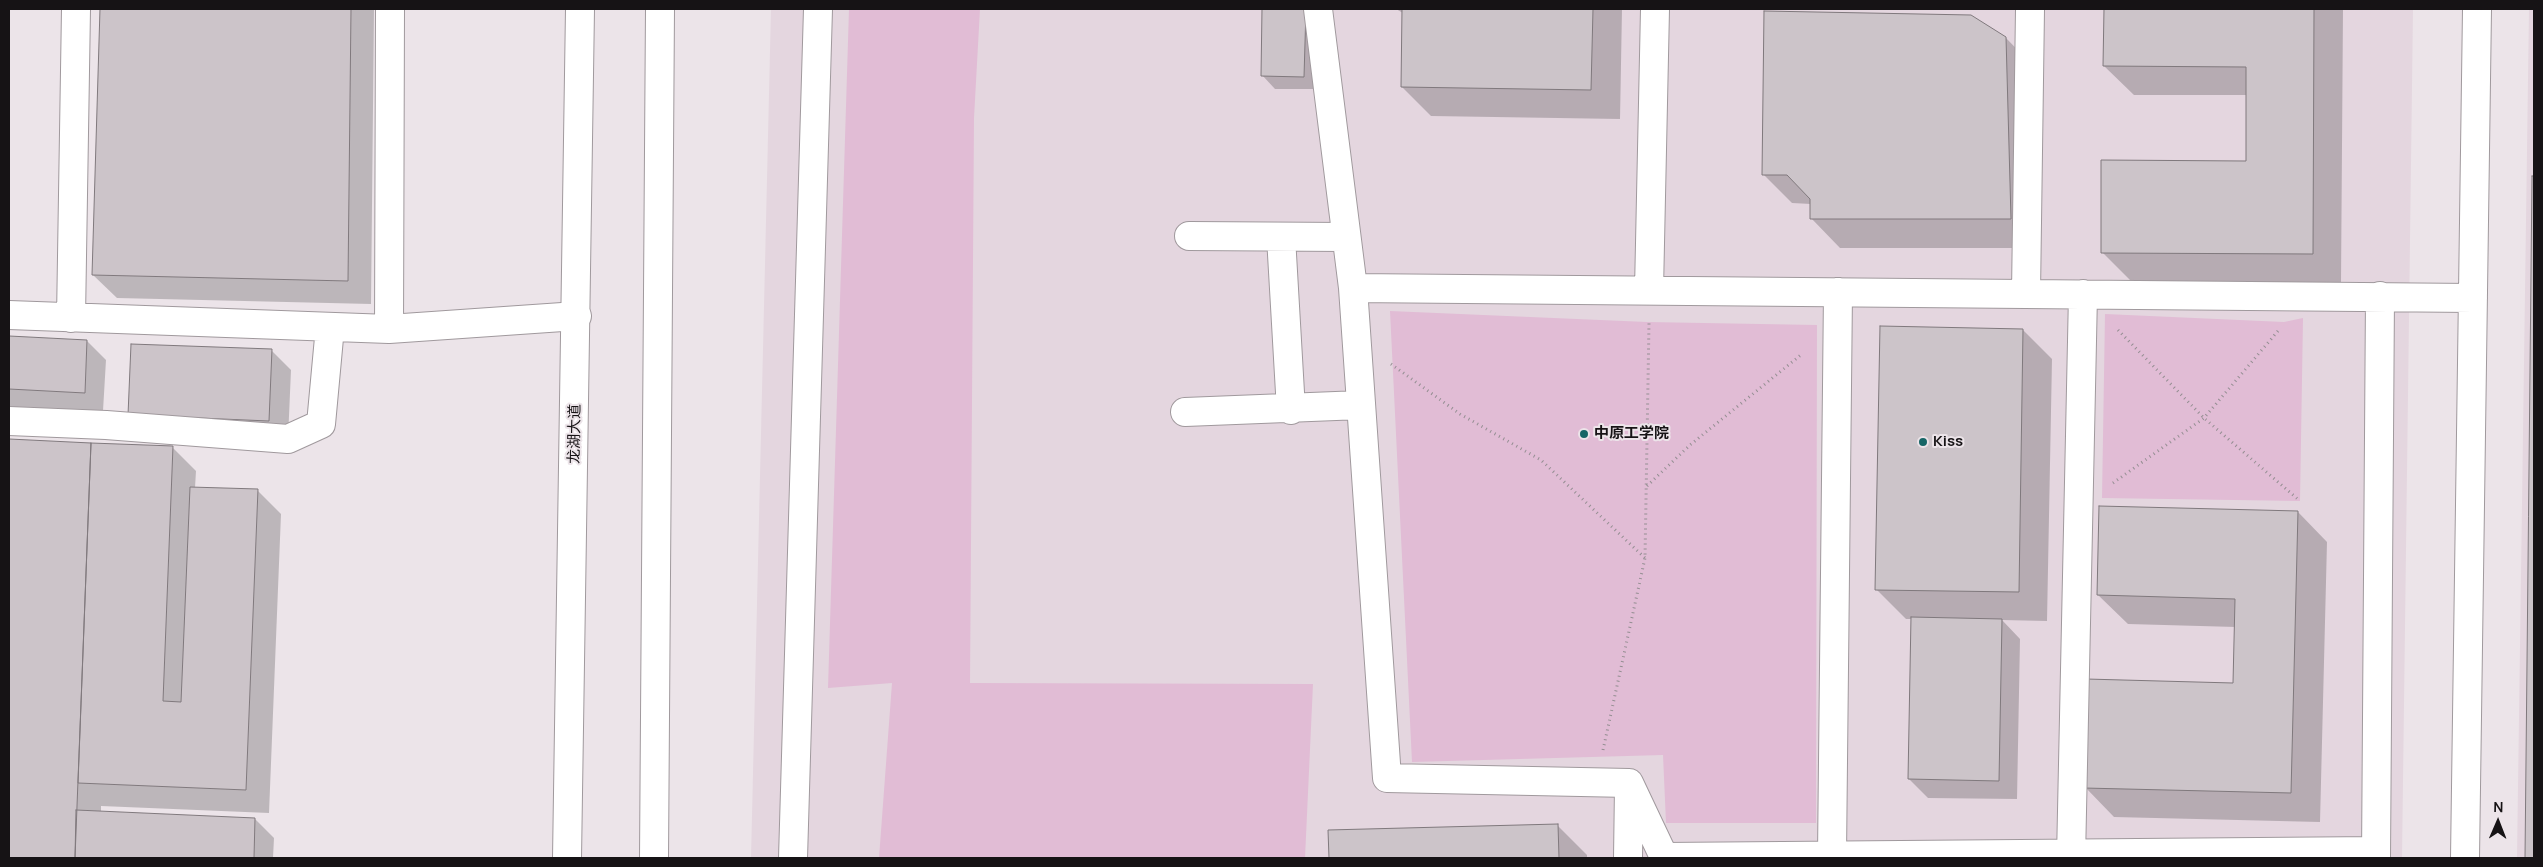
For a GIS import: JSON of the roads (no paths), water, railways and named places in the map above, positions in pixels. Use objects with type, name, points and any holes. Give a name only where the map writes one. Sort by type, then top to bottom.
[{"type":"main road","points":[[71,318],[76,9]]},
{"type":"main road","points":[[389,329],[390,9]]},
{"type":"main road","name":"龙湖大道","points":[[567,858],[577,316],[580,9]]},
{"type":"main road","points":[[654,858],[660,9]]},
{"type":"main road","points":[[793,858],[818,9]]},
{"type":"main road","points":[[1318,9],[1353,288],[1387,778],[1629,783]]},
{"type":"main road","points":[[1649,290],[1655,9]]},
{"type":"main road","points":[[2026,293],[2030,9]]},
{"type":"main road","points":[[2465,858],[2477,9]]},
{"type":"main road","points":[[1189,236],[1346,237]]},
{"type":"main road","points":[[1281,237],[1291,410]]},
{"type":"main road","points":[[1353,288],[2473,298]]},
{"type":"main road","points":[[1832,855],[1838,292]]},
{"type":"main road","points":[[2071,856],[2083,294]]},
{"type":"main road","points":[[1629,783],[1664,857],[1832,855],[2376,855],[2380,296]]},
{"type":"main road","points":[[9,315],[389,329],[577,316]]},
{"type":"main road","points":[[9,421],[106,425],[288,439],[321,424],[330,327]]},
{"type":"main road","points":[[1185,412],[1291,410],[1361,406]]},
{"type":"main road","points":[[1628,858],[1629,783]]},
{"type":"place","name":"中原工学院","points":[[1584,434]]},
{"type":"place","name":"Kiss","points":[[1923,442]]}]
